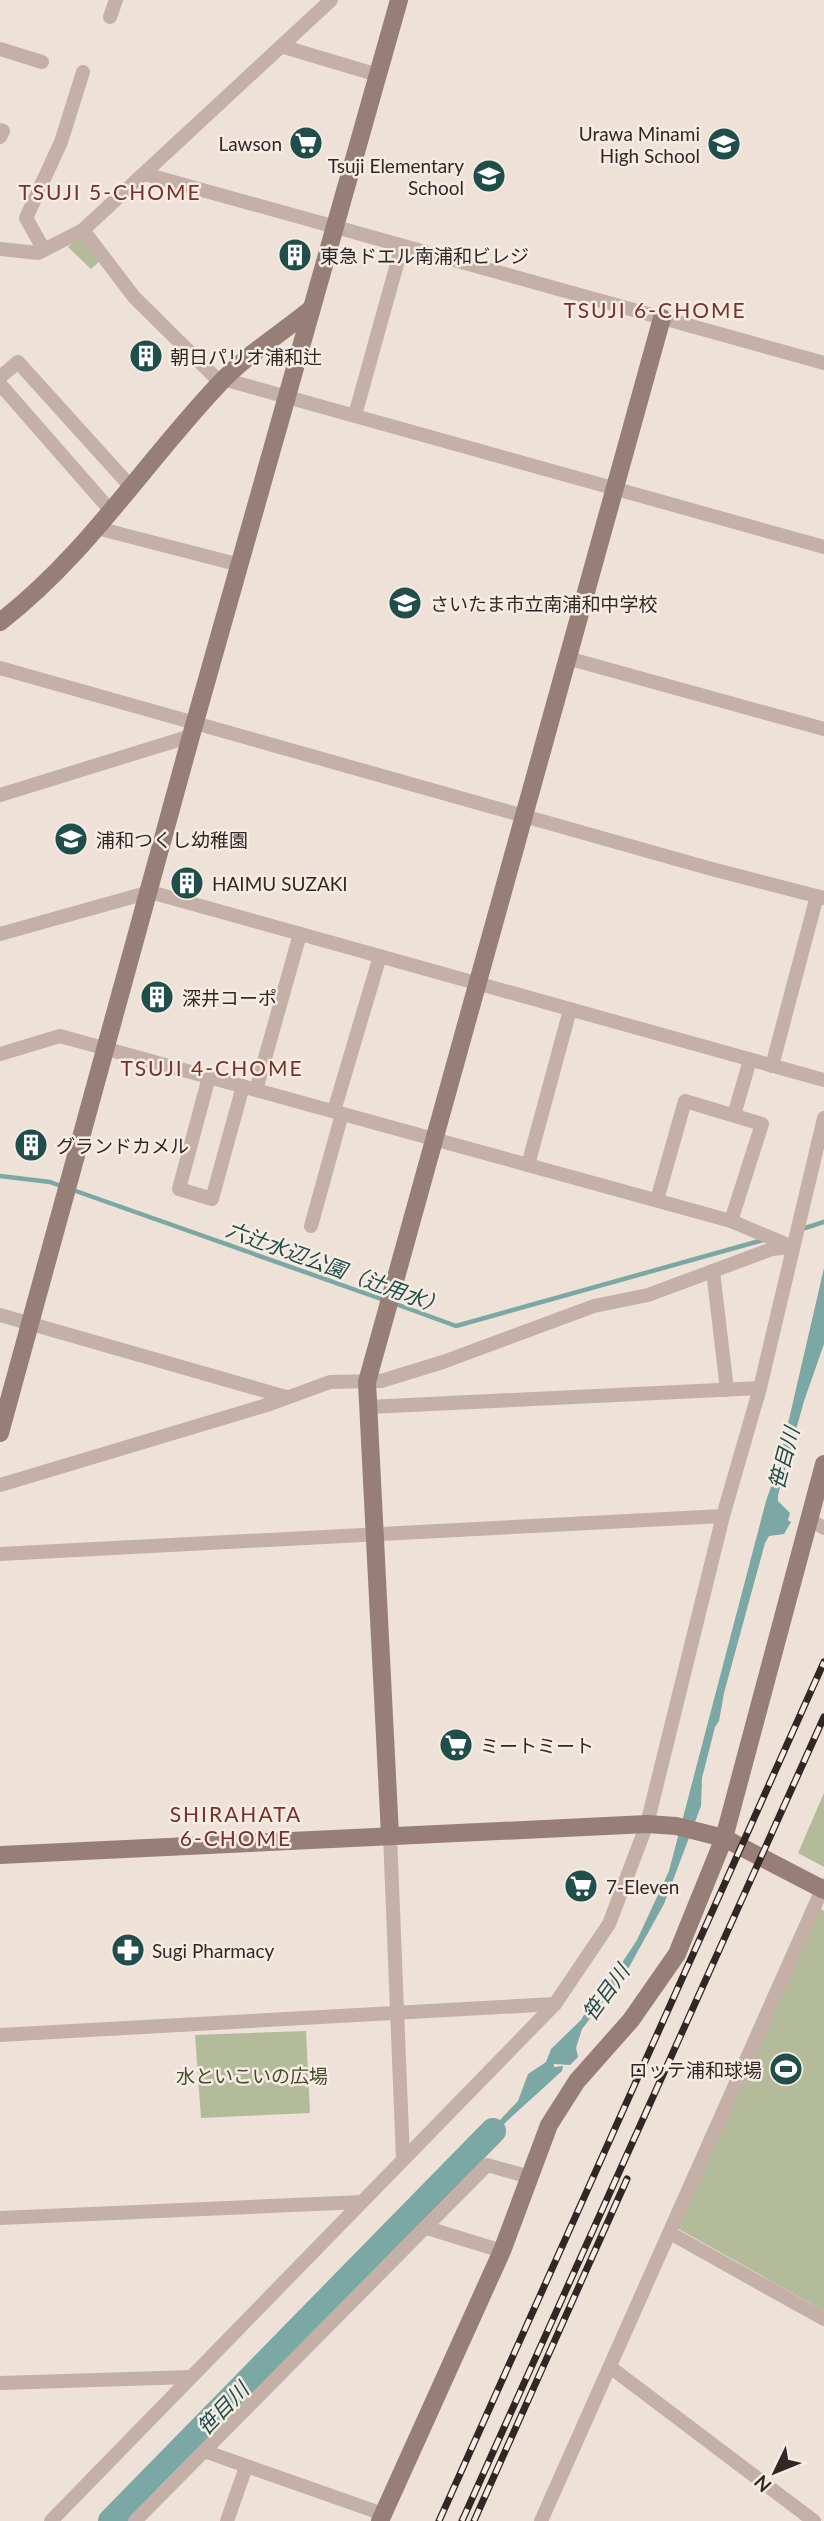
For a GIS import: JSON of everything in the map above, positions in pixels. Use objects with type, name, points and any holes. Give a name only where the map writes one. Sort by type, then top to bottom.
[{"type":"street","points":[[110,17],[116,0]]},
{"type":"street","points":[[0,249],[38,253],[83,230],[284,47],[331,0]]},
{"type":"street","points":[[0,1433],[193,730],[399,0]]},
{"type":"street","points":[[284,47],[378,75]]},
{"type":"street","points":[[0,50],[43,62]]},
{"type":"street","points":[[44,250],[26,218],[61,142],[83,72]]},
{"type":"street","points":[[0,130],[0,137]]},
{"type":"street","points":[[145,174],[824,363]]},
{"type":"street","points":[[83,230],[134,297],[222,381],[288,396],[824,547]]},
{"type":"street","points":[[355,415],[402,246]]},
{"type":"street","points":[[0,622],[59,572],[222,381],[311,309]]},
{"type":"street","points":[[403,2159],[390,1835],[366,1382],[662,318]]},
{"type":"street","points":[[0,377],[18,362],[131,487]]},
{"type":"street","points":[[0,384],[111,511]]},
{"type":"street","points":[[97,528],[240,565]]},
{"type":"street","points":[[567,658],[824,729]]},
{"type":"street","points":[[0,668],[193,730],[820,897],[772,1066]]},
{"type":"street","points":[[0,795],[193,730]]},
{"type":"street","points":[[0,934],[150,892],[824,1080]]},
{"type":"street","points":[[209,1077],[179,1189],[212,1199],[300,934]]},
{"type":"street","points":[[311,1226],[380,956]]},
{"type":"street","points":[[528,1165],[570,1010]]},
{"type":"street","points":[[0,1054],[60,1036],[732,1221],[791,1247]]},
{"type":"street","points":[[734,1115],[750,1060]]},
{"type":"street","points":[[657,1200],[685,1101],[762,1124],[732,1221]]},
{"type":"street","points":[[51,2521],[555,2004],[609,1924],[653,1824],[723,1516],[760,1388],[791,1247],[824,1118]]},
{"type":"street","points":[[0,1485],[330,1382],[381,1381],[443,1362],[593,1306],[648,1295],[772,1249],[791,1247]]},
{"type":"street","points":[[713,1271],[727,1390]]},
{"type":"street","points":[[0,1315],[286,1397]]},
{"type":"street","points":[[368,1407],[760,1388]]},
{"type":"street","points":[[204,2451],[382,2517],[502,2250],[549,2125],[577,2081],[631,2020],[677,1954],[718,1837],[824,1464]]},
{"type":"street","points":[[0,1554],[723,1516]]},
{"type":"street","points":[[808,1519],[824,1528]]},
{"type":"street","points":[[0,1855],[653,1824],[718,1837],[823,1888],[541,2521]]},
{"type":"street","points":[[0,2035],[555,2004]]},
{"type":"street","points":[[135,2521],[487,2165],[530,2177]]},
{"type":"street","points":[[0,2218],[361,2202]]},
{"type":"street","points":[[427,2228],[502,2250]]},
{"type":"street","points":[[670,2233],[824,2319]]},
{"type":"street","points":[[610,2367],[814,2521]]},
{"type":"street","points":[[0,2382],[191,2377]]},
{"type":"street","points":[[227,2521],[246,2467]]},
{"type":"green space","points":[[81,236],[100,261],[91,269],[68,247]]},
{"type":"green space","points":[[824,1793],[824,1867],[798,1853]]},
{"type":"green space","name":"ロッテ浦和球場","points":[[820,1908],[824,1911],[824,2311],[677,2228]]},
{"type":"green space","name":"水といこいの広場","points":[[306,2031],[310,2113],[201,2118],[195,2035]]},
{"type":"water","name":"笹目川","points":[[824,1268],[824,1344],[804,1401],[778,1495],[778,1501],[790,1513],[788,1520],[791,1522],[784,1534],[769,1536],[765,1543],[702,1778],[701,1806],[664,1904],[628,1969],[582,2029],[576,2048],[578,2057],[570,2065],[554,2064],[554,2067],[563,2066],[562,2071],[507,2121],[470,2161],[466,2156],[518,2101],[528,2074],[546,2062],[551,2049],[581,2020],[588,2008],[595,2004],[637,1940],[669,1871],[766,1501],[778,1467]]},
{"type":"waterway","name":"六辻水辺公園（辻用水）","points":[[0,1176],[50,1182],[64,1187]]},
{"type":"waterway","name":"六辻水辺公園（辻用水）","points":[[73,1190],[384,1300]]},
{"type":"waterway","name":"六辻水辺公園（辻用水）","points":[[802,1229],[824,1222]]},
{"type":"waterway","name":"六辻水辺公園（辻用水）","points":[[393,1303],[456,1326],[763,1240]]},
{"type":"waterway","name":"笹目川","points":[[111,2521],[493,2131]]},
{"type":"railway","points":[[439,2521],[824,1662]]},
{"type":"railway","points":[[462,2521],[824,1717]]},
{"type":"railway","points":[[474,2521],[627,2179]]},
{"type":"place","name":"Lawson","points":[[306,143]]},
{"type":"place","name":"Urawa Minami High School","points":[[724,144]]},
{"type":"place","name":"Tsuji Elementary School","points":[[489,176]]},
{"type":"place","name":"東急ドエル南浦和ビレジ","points":[[295,255]]},
{"type":"place","name":"朝日パリオ浦和辻","points":[[146,356]]},
{"type":"place","name":"さいたま市立南浦和中学校","points":[[405,603]]},
{"type":"place","name":"浦和つくし幼稚園","points":[[71,839]]},
{"type":"place","name":"HAIMU SUZAKI","points":[[187,883]]},
{"type":"place","name":"深井コーポ","points":[[157,997]]},
{"type":"place","name":"グランドカメル","points":[[31,1145]]},
{"type":"place","name":"ミートミート","points":[[456,1745]]},
{"type":"place","name":"7-Eleven","points":[[581,1886]]},
{"type":"place","name":"Sugi Pharmacy","points":[[128,1950]]},
{"type":"place","name":"ロッテ浦和球場","points":[[786,2069]]},
{"type":"district","name":"TSUJI 5-CHOME","points":[[110,191]]},
{"type":"district","name":"TSUJI 6-CHOME","points":[[655,309]]},
{"type":"district","name":"TSUJI 4-CHOME","points":[[212,1067]]},
{"type":"district","name":"SHIRAHATA 6-CHOME","points":[[236,1825]]}]
